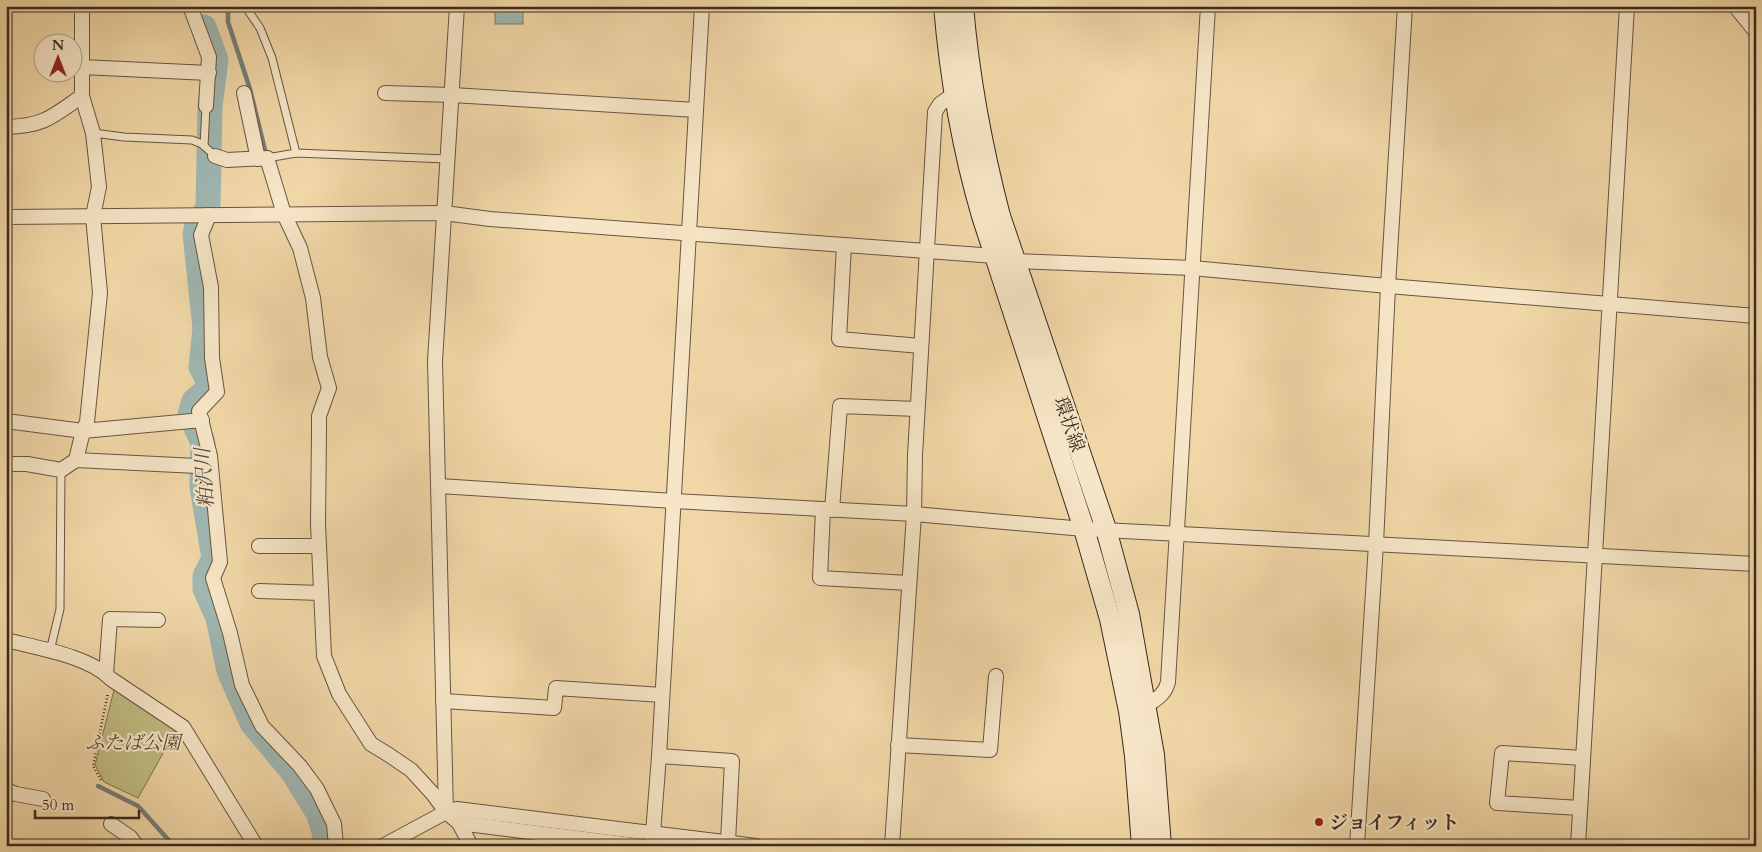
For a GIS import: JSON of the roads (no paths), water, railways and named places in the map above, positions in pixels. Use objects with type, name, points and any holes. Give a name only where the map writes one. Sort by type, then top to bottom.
[{"type":"street","points":[[82,6],[82,32]]},
{"type":"street","points":[[190,6],[209,57],[206,106]]},
{"type":"street","points":[[446,812],[435,361],[457,6]]},
{"type":"street","points":[[652,840],[659,756],[702,6]]},
{"type":"street","name":"環状線","points":[[944,6],[954,94],[970,176],[1084,529],[1110,619],[1129,711],[1135,756],[1142,846]]},
{"type":"street","name":"環状線","points":[[963,6],[973,92],[989,172],[1014,261],[1106,530],[1129,614],[1154,755],[1161,846]]},
{"type":"street","points":[[1146,706],[1161,696],[1167,689],[1168,682],[1208,6]]},
{"type":"street","points":[[1357,846],[1376,544],[1388,286],[1405,6]]},
{"type":"street","points":[[1578,846],[1627,6]]},
{"type":"street","points":[[1735,6],[1756,32]]},
{"type":"street","points":[[82,67],[209,73]]},
{"type":"street","points":[[76,460],[83,430],[87,422],[100,293],[93,216],[99,187],[93,133],[82,96],[82,82]]},
{"type":"street","points":[[385,92],[696,110]]},
{"type":"street","points":[[244,93],[263,158],[284,214],[300,248],[313,298],[320,358],[329,388],[319,416],[319,546],[324,656],[339,694],[372,744],[411,770],[433,794],[446,812],[459,823],[471,846]]},
{"type":"street","points":[[892,846],[914,514],[921,346],[935,112],[940,104],[954,94]]},
{"type":"street","points":[[6,127],[27,126],[48,120],[82,96]]},
{"type":"street","points":[[214,156],[227,160],[263,158]]},
{"type":"street","points":[[6,217],[444,213],[490,219],[995,256]]},
{"type":"street","points":[[209,215],[201,235],[211,287],[212,358],[217,392],[199,411],[210,456],[220,562],[213,578],[226,618],[242,685],[262,726],[300,766],[317,789],[334,824],[336,846]]},
{"type":"street","points":[[844,246],[839,339],[921,346]]},
{"type":"street","points":[[1014,261],[1192,268],[1756,316]]},
{"type":"street","points":[[909,583],[820,578],[840,406],[918,409]]},
{"type":"street","points":[[6,422],[83,430],[202,420]]},
{"type":"street","points":[[6,464],[27,464],[61,470],[76,460],[197,466]]},
{"type":"street","points":[[439,486],[914,514],[1084,529],[1756,564]]},
{"type":"street","points":[[259,546],[319,546]]},
{"type":"street","points":[[259,591],[321,593]]},
{"type":"street","points":[[109,676],[110,619],[158,620]]},
{"type":"street","points":[[6,640],[70,655],[109,676],[183,727],[256,846]]},
{"type":"street","points":[[898,745],[990,750],[996,676]]},
{"type":"street","points":[[443,701],[554,708],[556,688],[662,695]]},
{"type":"street","points":[[1580,808],[1497,803],[1502,753],[1583,758]]},
{"type":"street","points":[[659,756],[732,762],[728,842]]},
{"type":"street","points":[[6,790],[16,794],[44,798]]},
{"type":"street","points":[[383,846],[446,812],[457,809],[652,840],[728,842],[756,846]]},
{"type":"street","points":[[459,823],[640,846]]},
{"type":"street","points":[[111,824],[130,838],[137,846]]},
{"type":"lane","points":[[245,6],[260,28],[272,58],[296,153]]},
{"type":"lane","points":[[204,146],[206,106]]},
{"type":"lane","points":[[93,133],[124,137],[192,140],[204,146],[214,156]]},
{"type":"lane","points":[[263,158],[296,153],[447,159]]},
{"type":"lane","points":[[50,651],[60,609],[61,470]]},
{"type":"water","points":[[495,6],[523,6],[523,24],[495,24]]},
{"type":"waterway","points":[[228,6],[228,22],[250,89],[266,154]]},
{"type":"waterway","name":"粕沢川","points":[[204,27],[216,60],[210,106],[208,207],[197,225],[195,234],[205,328],[201,367],[208,380],[209,388],[194,401],[190,414],[203,443],[202,487],[214,558],[205,576],[205,589],[218,618],[229,671],[252,723],[292,771],[318,813],[324,831],[325,846]]},
{"type":"waterway","points":[[98,786],[138,806],[174,846]]},
{"type":"place","name":"ジョイフィット","points":[[1319,822]]},
{"type":"park label","name":"ふたば公園","points":[[133,742]]}]
